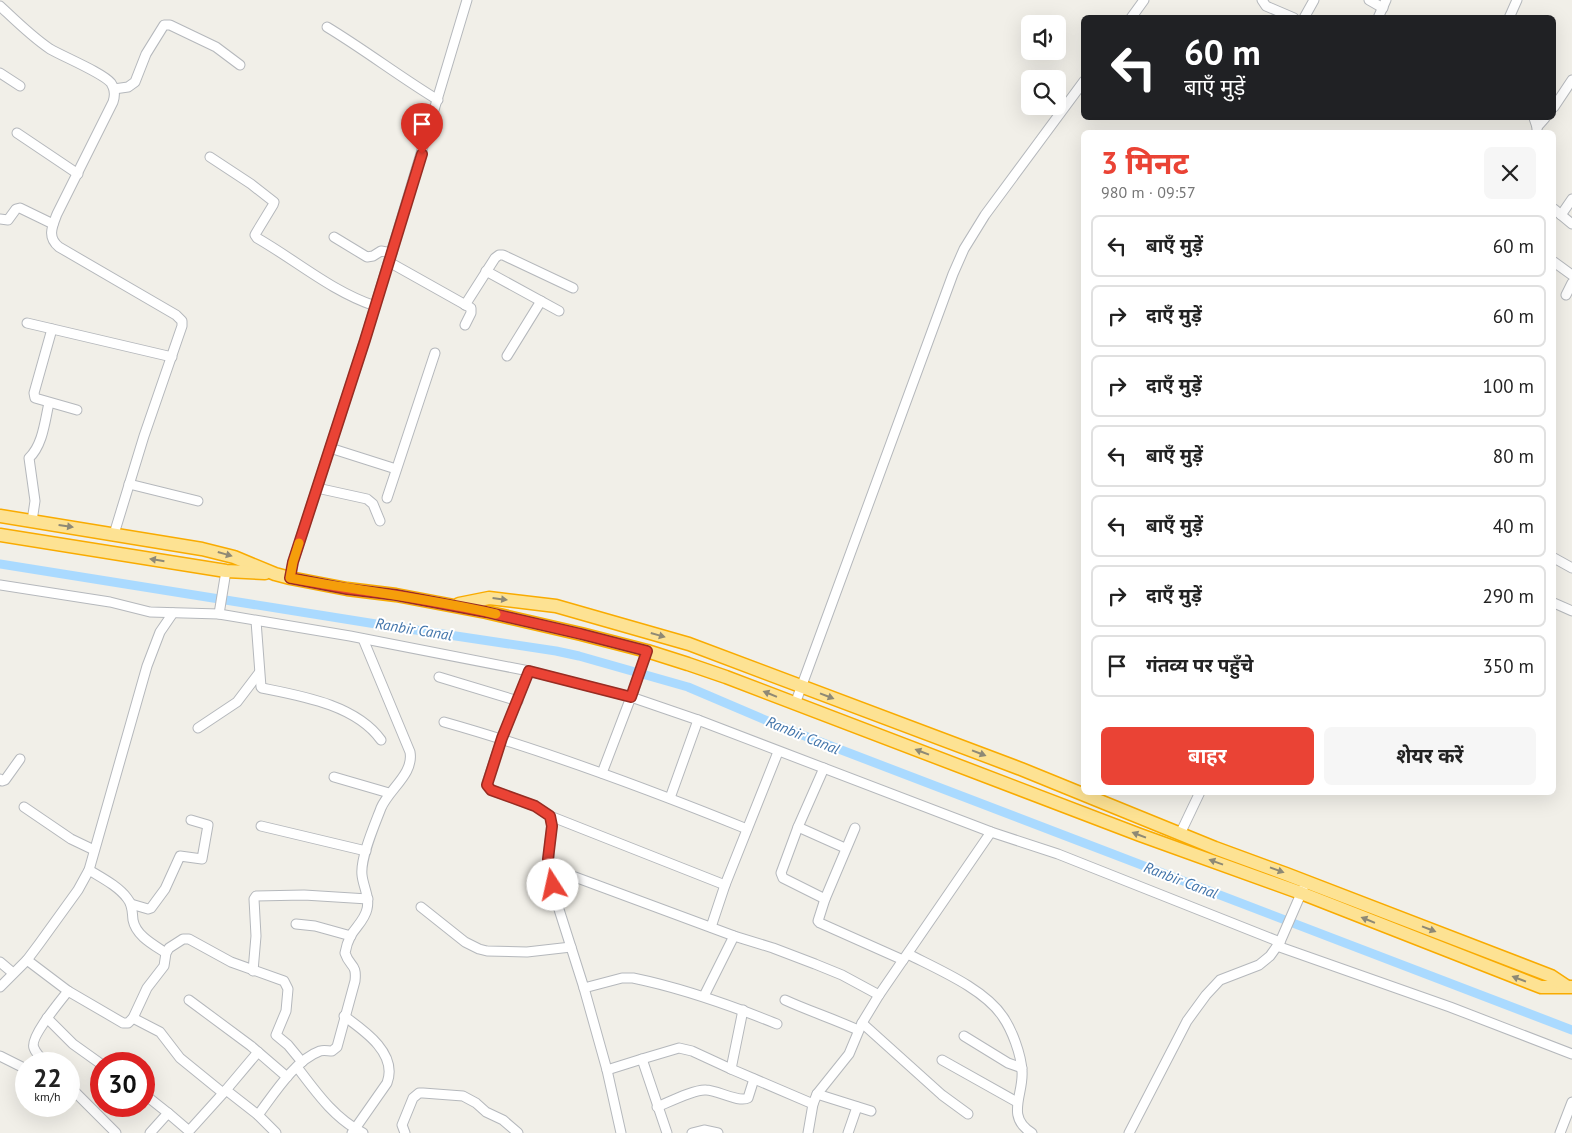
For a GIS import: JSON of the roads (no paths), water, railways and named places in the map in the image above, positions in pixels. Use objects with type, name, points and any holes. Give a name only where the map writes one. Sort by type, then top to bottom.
[{"type":"highway","points":[[0,516],[221,553],[290,578],[347,589],[447,604],[572,631],[647,651],[726,677],[1140,835],[1303,887],[1551,976],[1569,986]]},
{"type":"highway","points":[[0,535],[226,571],[275,574]]},
{"type":"highway","points":[[447,604],[489,598],[556,606],[689,644],[1021,769],[1081,794]]},
{"type":"highway","points":[[1085,795],[1215,848],[1303,887]]},
{"type":"street","points":[[290,578],[293,562],[330,448],[369,304],[438,100],[467,0]]},
{"type":"street","points":[[1133,15],[1144,0]]},
{"type":"street","points":[[1262,0],[1266,6],[1287,15]]},
{"type":"street","points":[[1306,15],[1314,0]]},
{"type":"street","points":[[1369,0],[1384,4]]},
{"type":"street","points":[[1510,15],[1517,0]]},
{"type":"street","points":[[0,6],[40,42],[60,55],[104,77],[112,84],[114,89],[113,102],[53,224],[52,241],[59,247],[181,318],[182,326],[144,436],[114,534]]},
{"type":"street","points":[[114,89],[128,86],[135,82],[146,54],[164,25],[170,25],[211,44],[240,65]]},
{"type":"street","points":[[327,27],[438,100]]},
{"type":"street","points":[[0,73],[20,86]]},
{"type":"street","points":[[1556,104],[1572,80]]},
{"type":"street","points":[[795,704],[953,274],[964,249],[989,210],[1081,85]]},
{"type":"street","points":[[17,133],[78,174]]},
{"type":"street","points":[[210,157],[274,202],[255,237],[348,296],[369,304]]},
{"type":"street","points":[[1562,215],[1572,199]]},
{"type":"street","points":[[0,219],[8,220],[16,209],[20,208],[53,224]]},
{"type":"street","points":[[1556,210],[1572,224]]},
{"type":"street","points":[[334,237],[367,256],[387,254],[471,308],[472,311],[465,325]]},
{"type":"street","points":[[464,304],[494,258],[501,255],[574,288]]},
{"type":"street","points":[[1556,263],[1572,275]]},
{"type":"street","points":[[486,271],[559,310]]},
{"type":"street","points":[[1566,295],[1572,284]]},
{"type":"street","points":[[508,356],[541,301]]},
{"type":"street","points":[[26,323],[172,357]]},
{"type":"street","points":[[52,329],[34,396],[36,399],[77,410]]},
{"type":"street","points":[[387,498],[434,353]]},
{"type":"street","points":[[32,521],[35,501],[30,458],[38,444],[49,403]]},
{"type":"street","points":[[330,448],[396,469]]},
{"type":"street","points":[[129,484],[198,500]]},
{"type":"street","points":[[317,488],[367,499],[373,504],[380,521]]},
{"type":"street","points":[[1556,559],[1572,568]]},
{"type":"street","points":[[220,609],[226,571]]},
{"type":"street","points":[[0,585],[110,602],[143,611],[173,613],[220,609],[256,621],[363,639],[529,671],[631,697],[698,720],[991,832],[1058,854],[1279,944],[1572,1054]]},
{"type":"street","points":[[1556,604],[1572,611]]},
{"type":"street","points":[[0,987],[27,960],[78,890],[89,870],[146,666],[160,632],[173,613]]},
{"type":"street","points":[[256,621],[259,674],[262,688],[297,695],[327,704],[352,715],[372,730],[381,740]]},
{"type":"street","points":[[258,1115],[299,1064],[320,1051],[332,1051],[336,1048],[356,972],[345,953],[351,936],[366,914],[368,899],[362,874],[366,852],[382,806],[389,793],[404,775],[412,759],[363,639]]},
{"type":"street","points":[[602,773],[647,651]]},
{"type":"street","points":[[529,671],[502,738],[487,783],[489,788],[535,806],[550,816],[726,884]]},
{"type":"street","points":[[198,728],[237,702],[259,674]]},
{"type":"street","points":[[439,677],[518,701]]},
{"type":"street","points":[[670,798],[698,720]]},
{"type":"street","points":[[444,722],[502,738],[602,773],[747,829]]},
{"type":"street","points":[[711,927],[778,752]]},
{"type":"street","points":[[0,779],[2,781],[5,780],[20,759]]},
{"type":"street","points":[[824,768],[798,827],[781,870],[781,876],[825,899]]},
{"type":"street","points":[[334,777],[389,793]]},
{"type":"street","points":[[1180,834],[1199,795]]},
{"type":"street","points":[[24,807],[71,838],[94,850]]},
{"type":"street","points":[[550,816],[552,826],[549,870],[556,900],[584,988],[607,1070],[621,1133]]},
{"type":"street","points":[[131,904],[148,909],[151,908],[165,889],[180,856],[202,858],[208,825],[191,820]]},
{"type":"street","points":[[261,826],[366,852]]},
{"type":"street","points":[[798,827],[845,848]]},
{"type":"street","points":[[855,828],[845,848],[817,919],[820,923],[906,957],[970,987],[994,1004],[1011,1031],[1022,1068],[1022,1083],[1017,1102],[1020,1122],[1022,1127],[1032,1133]]},
{"type":"street","points":[[808,1133],[814,1104],[822,1085],[845,1060],[860,1027],[879,996],[991,832]]},
{"type":"street","points":[[89,870],[122,893],[131,904],[135,926],[152,944],[166,953]]},
{"type":"street","points":[[549,870],[575,877],[734,936],[773,948],[842,975],[879,996]]},
{"type":"street","points":[[1129,1133],[1187,1021],[1206,995],[1220,980],[1259,965],[1270,956],[1279,944],[1303,887]]},
{"type":"street","points":[[253,971],[256,936],[254,899],[256,896],[304,895],[368,899]]},
{"type":"street","points":[[421,906],[472,946],[487,950],[530,952],[571,947]]},
{"type":"street","points":[[296,924],[315,926],[351,936]]},
{"type":"street","points":[[704,996],[734,936]]},
{"type":"street","points":[[27,960],[68,991],[123,1023],[128,1023],[132,1018],[147,988],[164,966],[166,953],[169,948],[186,938],[231,962],[284,981],[287,986],[286,1011],[276,1035],[288,1044],[325,1103],[353,1131],[363,1133]]},
{"type":"street","points":[[0,962],[14,974]]},
{"type":"street","points":[[584,988],[622,978],[632,978],[704,996],[777,1024]]},
{"type":"street","points":[[36,1052],[33,1044],[47,1018],[68,991]]},
{"type":"street","points":[[189,1000],[288,1077]]},
{"type":"street","points":[[785,1000],[810,1012],[860,1027],[942,1095],[968,1114]]},
{"type":"street","points":[[731,1069],[742,1010]]},
{"type":"street","points":[[344,1016],[370,1036],[385,1054],[390,1069],[390,1077],[387,1083],[353,1131]]},
{"type":"street","points":[[47,1018],[73,1044],[90,1056]]},
{"type":"street","points":[[132,1018],[160,1032],[180,1058],[258,1115],[276,1133]]},
{"type":"street","points":[[964,1036],[1008,1062],[1022,1068]]},
{"type":"street","points":[[607,1070],[679,1048],[692,1051],[814,1104]]},
{"type":"street","points":[[155,1103],[190,1132],[258,1052]]},
{"type":"street","points":[[0,1056],[15,1064]]},
{"type":"street","points":[[642,1059],[667,1133]]},
{"type":"street","points":[[942,1060],[1017,1102]]},
{"type":"street","points":[[658,1107],[704,1089],[746,1099],[754,1079]]},
{"type":"street","points":[[405,1133],[402,1125],[413,1098],[423,1093],[463,1096],[476,1103],[486,1112],[503,1120],[518,1133]]},
{"type":"street","points":[[817,1094],[871,1111]]},
{"type":"street","points":[[80,1097],[116,1133]]},
{"type":"street","points":[[1560,1133],[1572,1102]]},
{"type":"street","points":[[848,1133],[857,1107]]},
{"type":"street","points":[[150,1133],[168,1114]]},
{"type":"street","points":[[694,1133],[704,1130],[718,1133]]},
{"type":"waterway","name":"Ranbir Canal","points":[[0,564],[556,651],[688,687],[784,728],[1572,1030]]}]
